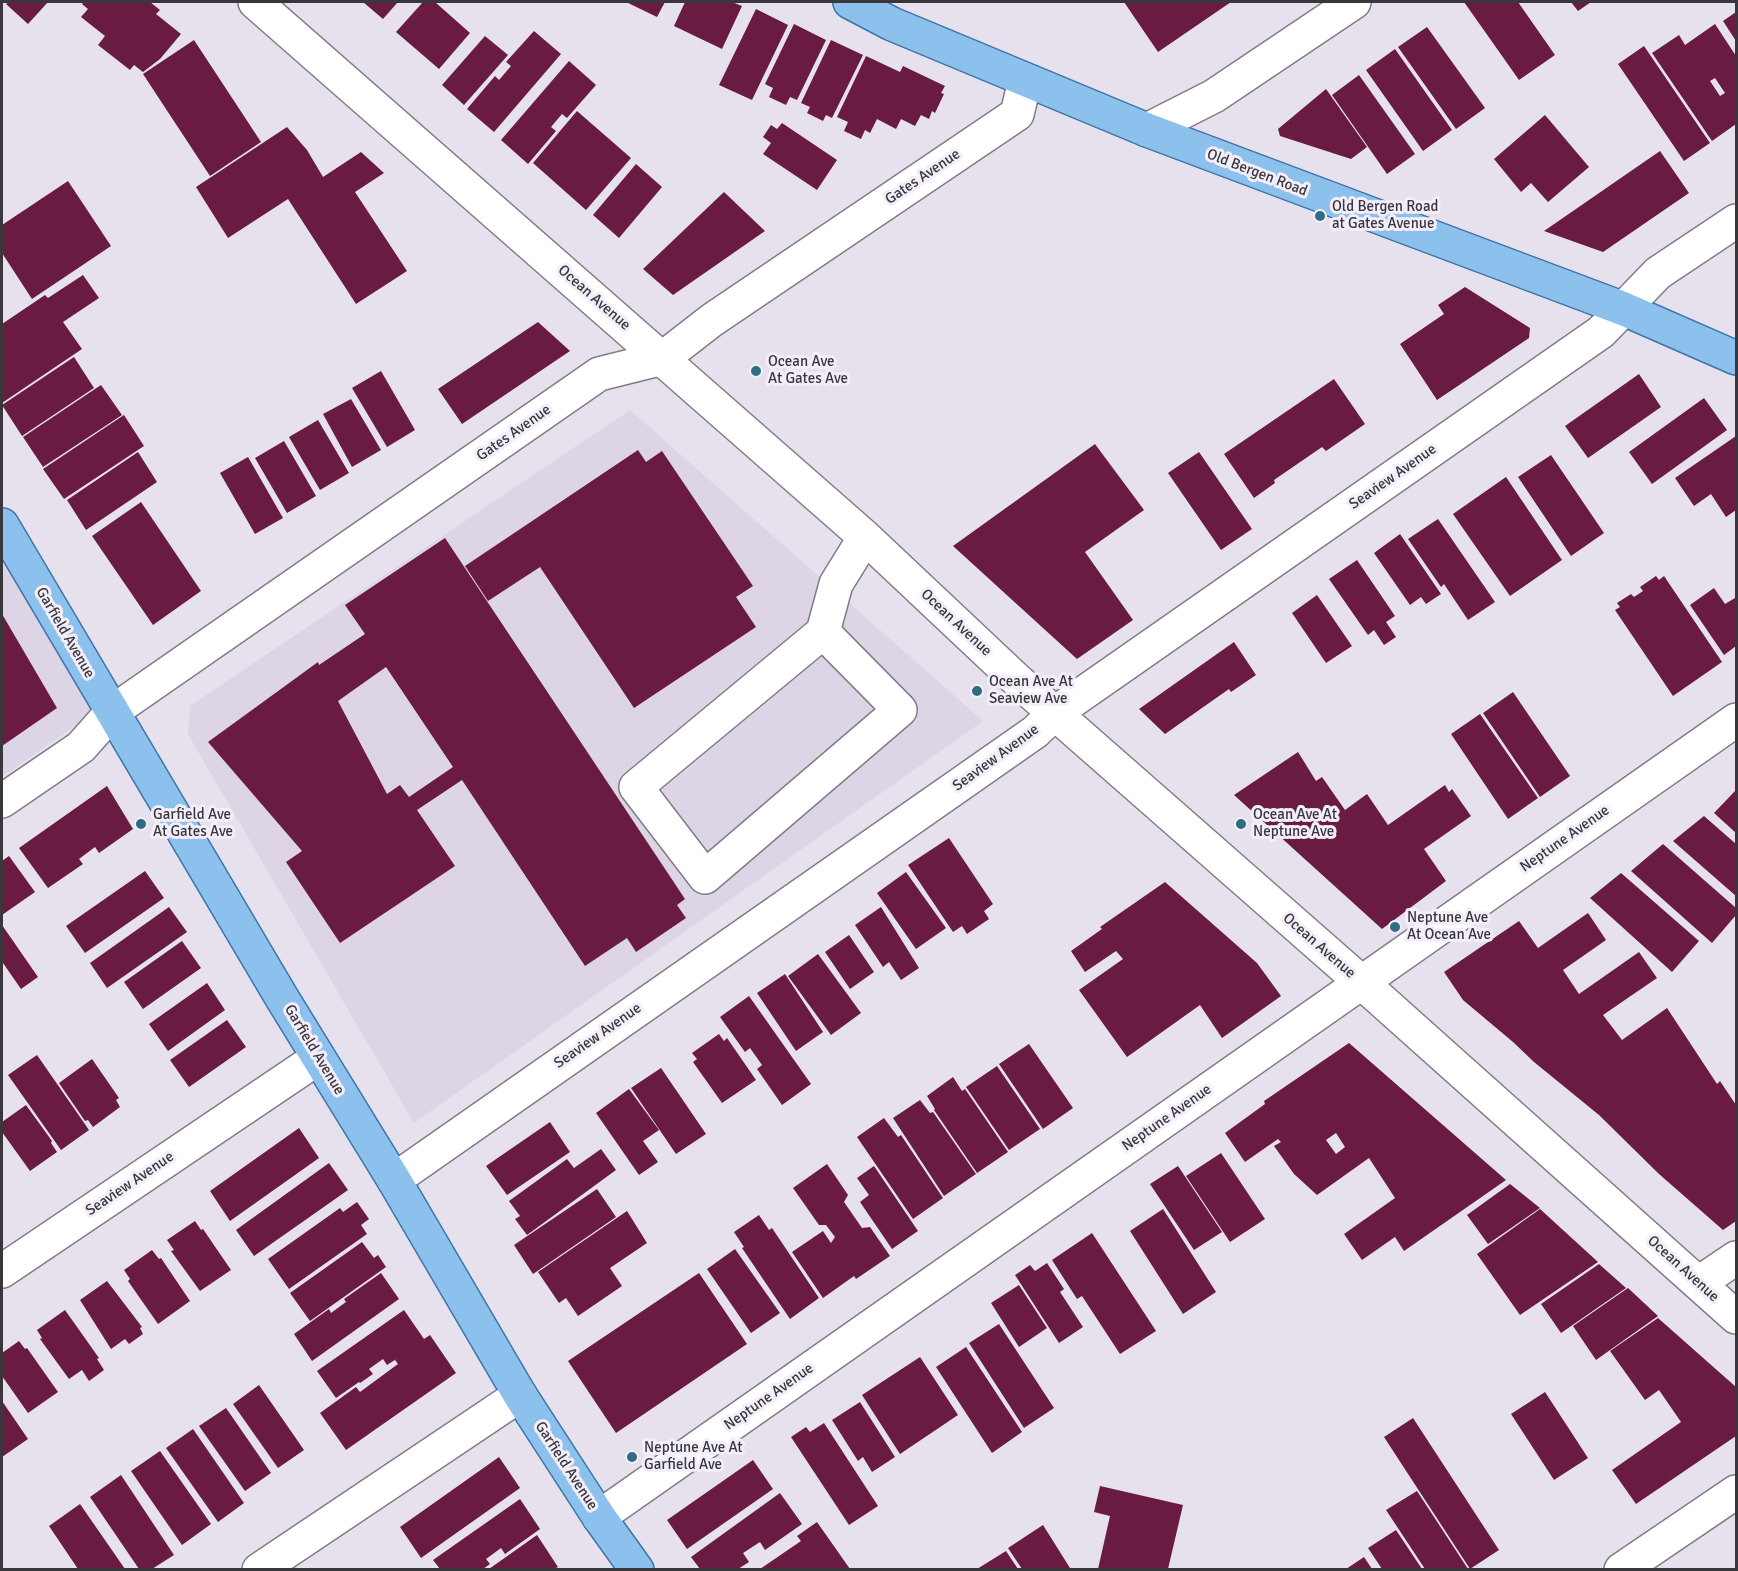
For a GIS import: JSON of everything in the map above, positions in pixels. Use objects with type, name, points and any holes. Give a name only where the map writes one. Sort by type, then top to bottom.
[{"type":"main road","name":"Old Bergen Road","points":[[850,2],[892,24],[1147,130],[1624,309],[1737,358]]},
{"type":"main road","name":"Garfield Avenue","points":[[2,525],[520,1395],[598,1517],[637,1569]]},
{"type":"street","name":"Ocean Avenue","points":[[255,2],[865,537],[1018,681],[1361,982],[1737,1317]]},
{"type":"street","points":[[1147,130],[1214,96],[1354,2]]},
{"type":"street","name":"Gates Avenue","points":[[2,801],[81,747],[112,712],[599,374],[663,358],[712,320],[1017,114],[1025,81]]},
{"type":"street","name":"Seaview Avenue","points":[[394,1180],[1035,732],[1055,713],[1601,332],[1658,273],[1737,221]]},
{"type":"street","points":[[823,632],[900,710],[705,878],[636,787],[823,632],[836,584],[865,537]]},
{"type":"street","name":"Neptune Avenue","points":[[598,1517],[1737,720]]},
{"type":"street","name":"Seaview Avenue","points":[[2,1271],[318,1058]]},
{"type":"street","points":[[1699,1283],[1737,1258]]},
{"type":"street","points":[[259,1569],[520,1395]]},
{"type":"street","points":[[1621,1569],[1737,1492]]},
{"type":"shaded area","points":[[630,410],[983,721],[414,1123],[188,734],[190,706]]},
{"type":"shaded area","points":[[2,535],[104,706],[2,777]]},
{"type":"building","points":[[9,2],[48,2],[28,24],[6,4]]},
{"type":"building","points":[[83,2],[150,2],[160,10],[156,14],[181,34],[160,59],[143,72],[134,65],[130,70],[98,45],[105,36],[81,17],[88,9],[82,4]]},
{"type":"building","points":[[363,2],[398,2],[383,19]]},
{"type":"building","points":[[423,2],[435,2],[470,33],[439,69],[396,32]]},
{"type":"building","points":[[626,2],[665,2],[657,17]]},
{"type":"building","points":[[685,2],[732,2],[742,6],[722,49],[674,26]]},
{"type":"building","points":[[1124,2],[1231,2],[1158,52]]},
{"type":"building","points":[[1464,2],[1518,2],[1555,55],[1519,80]]},
{"type":"building","points":[[1571,2],[1591,2],[1578,11]]},
{"type":"building","points":[[756,9],[788,25],[752,100],[719,85]]},
{"type":"building","points":[[1736,12],[1736,41],[1723,21]]},
{"type":"building","points":[[794,24],[826,40],[797,100],[790,97],[786,105],[769,97],[773,88],[765,84]]},
{"type":"building","points":[[1715,24],[1736,56],[1736,124],[1712,141],[1652,53],[1679,35],[1685,45]],"holes":[[[1715,78],[1725,93],[1720,96],[1710,81]]]},
{"type":"building","points":[[1427,27],[1485,108],[1456,129],[1398,47]]},
{"type":"building","points":[[534,31],[561,54],[494,132],[467,109],[495,76],[499,80],[511,66],[506,62]]},
{"type":"building","points":[[485,36],[508,55],[464,105],[442,85]]},
{"type":"building","points":[[194,40],[261,142],[210,176],[143,74]]},
{"type":"building","points":[[831,40],[863,55],[832,118],[826,115],[823,121],[807,113],[810,107],[801,103]]},
{"type":"building","points":[[1644,46],[1710,143],[1684,161],[1618,64]]},
{"type":"building","points":[[1395,49],[1452,130],[1423,151],[1366,70]]},
{"type":"building","points":[[866,56],[900,72],[903,66],[945,86],[941,93],[944,94],[935,113],[932,111],[929,119],[921,115],[915,126],[901,119],[896,129],[877,119],[870,133],[865,130],[861,139],[844,131],[848,122],[837,117]]},
{"type":"building","points":[[569,61],[596,85],[567,118],[562,114],[551,127],[556,131],[528,164],[501,140]]},
{"type":"building","points":[[1359,75],[1415,154],[1387,174],[1332,95]]},
{"type":"building","points":[[1326,89],[1367,147],[1351,159],[1280,136],[1278,129]]},
{"type":"building","points":[[577,111],[631,158],[586,210],[533,163]]},
{"type":"building","points":[[1545,115],[1589,167],[1548,202],[1531,183],[1521,192],[1494,159]]},
{"type":"building","points":[[782,123],[837,160],[817,190],[763,154],[771,143],[763,137],[771,125],[777,129]]},
{"type":"building","points":[[287,127],[307,150],[323,177],[361,152],[384,173],[355,192],[407,271],[356,304],[288,199],[228,238],[196,187]]},
{"type":"building","points":[[1660,151],[1689,193],[1603,252],[1544,231]]},
{"type":"building","points":[[636,164],[662,187],[619,238],[593,215]]},
{"type":"building","points":[[68,181],[111,246],[32,299],[2,253],[2,225]]},
{"type":"building","points":[[724,192],[765,231],[673,295],[643,269]]},
{"type":"building","points":[[83,275],[99,298],[63,322],[82,349],[2,403],[2,324],[45,295],[48,298]]},
{"type":"building","points":[[1465,287],[1530,328],[1529,338],[1437,400],[1400,344],[1444,314],[1438,305]]},
{"type":"building","points":[[538,322],[570,351],[462,424],[438,389]]},
{"type":"building","points":[[74,357],[94,388],[22,436],[2,405]]},
{"type":"building","points":[[381,371],[415,430],[387,447],[352,388]]},
{"type":"building","points":[[1639,374],[1661,407],[1588,458],[1565,426]]},
{"type":"building","points":[[1334,379],[1365,424],[1326,451],[1322,447],[1274,480],[1275,483],[1254,498],[1224,454]]},
{"type":"building","points":[[101,385],[122,415],[43,467],[23,437]]},
{"type":"building","points":[[1704,398],[1727,430],[1652,484],[1629,452]]},
{"type":"building","points":[[351,399],[381,450],[352,467],[323,414]]},
{"type":"building","points":[[124,415],[144,446],[64,499],[43,469]]},
{"type":"building","points":[[318,420],[349,473],[320,490],[289,437]]},
{"type":"building","points":[[1736,436],[1736,510],[1726,517],[1711,494],[1694,506],[1675,478]]},
{"type":"building","points":[[284,441],[316,496],[287,513],[255,458]]},
{"type":"building","points":[[1095,444],[1144,510],[1085,552],[1133,620],[1077,659],[953,546]]},
{"type":"building","points":[[638,450],[646,462],[662,451],[753,586],[736,597],[756,627],[634,708],[540,567],[488,601],[465,566]]},
{"type":"building","points":[[138,452],[157,482],[86,530],[67,500]]},
{"type":"building","points":[[1199,452],[1252,529],[1221,550],[1168,473]]},
{"type":"building","points":[[1551,455],[1604,533],[1571,556],[1518,477]]},
{"type":"building","points":[[248,457],[283,518],[255,534],[220,473]]},
{"type":"building","points":[[1506,477],[1562,560],[1510,596],[1453,514]]},
{"type":"building","points":[[141,502],[201,591],[153,625],[92,536]]},
{"type":"building","points":[[1438,519],[1495,602],[1468,620],[1444,584],[1441,587],[1408,539]]},
{"type":"building","points":[[1400,534],[1441,594],[1426,604],[1421,597],[1410,605],[1374,553]]},
{"type":"building","points":[[445,538],[685,899],[677,905],[686,918],[636,952],[627,938],[585,966],[462,780],[417,810],[455,866],[340,943],[286,862],[302,851],[208,742],[318,662],[319,665],[365,634],[345,605]],"holes":[[[386,667],[453,767],[409,797],[400,785],[387,794],[338,701]]]},
{"type":"building","points":[[1357,560],[1395,616],[1386,622],[1396,637],[1384,645],[1374,630],[1368,635],[1329,579]]},
{"type":"building","points":[[1656,576],[1659,580],[1664,576],[1722,662],[1673,696],[1615,610],[1620,607],[1617,603],[1631,594],[1634,597],[1643,591],[1640,587]]},
{"type":"building","points":[[1714,588],[1725,604],[1735,598],[1736,601],[1736,646],[1724,655],[1690,605]]},
{"type":"building","points":[[1317,595],[1352,646],[1326,663],[1292,613]]},
{"type":"building","points":[[2,614],[57,708],[2,746]]},
{"type":"building","points":[[1234,642],[1256,675],[1231,692],[1229,689],[1165,734],[1139,709]]},
{"type":"building","points":[[1513,692],[1570,776],[1540,797],[1483,713]]},
{"type":"building","points":[[1480,714],[1538,798],[1508,819],[1451,734]]},
{"type":"building","points":[[1298,752],[1316,781],[1322,777],[1345,810],[1367,794],[1388,825],[1445,785],[1449,792],[1452,789],[1471,816],[1424,849],[1446,881],[1382,929],[1234,795]]},
{"type":"building","points":[[107,786],[133,829],[99,853],[95,847],[79,859],[83,864],[48,888],[19,848]]},
{"type":"building","points":[[1736,790],[1736,833],[1714,813]]},
{"type":"building","points":[[1704,816],[1736,844],[1736,896],[1673,841]]},
{"type":"building","points":[[949,838],[993,904],[984,911],[989,919],[967,934],[962,926],[953,932],[908,865]]},
{"type":"building","points":[[1663,844],[1736,908],[1736,915],[1712,943],[1631,871]]},
{"type":"building","points":[[9,856],[35,892],[2,915],[2,861]]},
{"type":"building","points":[[145,871],[164,898],[85,953],[66,926]]},
{"type":"building","points":[[906,872],[946,928],[916,949],[877,893]]},
{"type":"building","points":[[1621,873],[1699,941],[1672,972],[1590,898]]},
{"type":"building","points":[[1165,882],[1257,963],[1281,996],[1222,1038],[1200,1005],[1127,1057],[1079,990],[1123,959],[1116,951],[1085,972],[1071,951],[1102,929],[1100,927]]},
{"type":"building","points":[[169,907],[187,932],[107,988],[90,963]]},
{"type":"building","points":[[881,907],[919,968],[901,980],[889,962],[883,967],[855,925]]},
{"type":"building","points":[[1588,913],[1606,940],[1563,970],[1579,994],[1639,952],[1657,978],[1603,1015],[1622,1040],[1667,1008],[1717,1084],[1720,1081],[1736,1105],[1736,1221],[1723,1230],[1659,1174],[1599,1115],[1463,1000],[1444,972],[1519,921],[1538,948]]},
{"type":"building","points":[[2,925],[38,977],[21,989],[2,964]]},
{"type":"building","points":[[849,935],[874,972],[850,989],[825,952]]},
{"type":"building","points":[[182,941],[201,968],[143,1009],[124,982]]},
{"type":"building","points":[[818,954],[861,1013],[831,1035],[788,976]]},
{"type":"building","points":[[785,974],[823,1032],[796,1051],[757,993]]},
{"type":"building","points":[[207,983],[225,1010],[168,1051],[149,1024]]},
{"type":"building","points":[[749,996],[811,1084],[782,1105],[757,1069],[762,1065],[750,1048],[745,1052],[720,1017]]},
{"type":"building","points":[[227,1020],[246,1047],[189,1087],[170,1060]]},
{"type":"building","points":[[719,1034],[724,1041],[727,1038],[756,1080],[722,1103],[693,1062],[697,1059],[692,1053]]},
{"type":"building","points":[[1349,1043],[1506,1180],[1404,1251],[1395,1237],[1362,1260],[1344,1234],[1395,1198],[1369,1158],[1317,1195],[1294,1174],[1274,1146],[1281,1142],[1278,1139],[1245,1162],[1225,1133],[1265,1104],[1264,1101]],"holes":[[[1336,1133],[1345,1147],[1336,1154],[1326,1140]]]},
{"type":"building","points":[[1029,1044],[1073,1108],[1043,1129],[999,1064]]},
{"type":"building","points":[[37,1055],[89,1130],[61,1150],[8,1075]]},
{"type":"building","points":[[92,1059],[119,1098],[116,1100],[120,1107],[93,1127],[88,1120],[85,1121],[59,1083]]},
{"type":"building","points":[[997,1066],[1040,1129],[1009,1150],[966,1087]]},
{"type":"building","points":[[661,1068],[706,1134],[676,1154],[631,1088]]},
{"type":"building","points":[[953,1077],[962,1091],[965,1089],[1008,1152],[977,1173],[927,1096]]},
{"type":"building","points":[[629,1089],[659,1130],[643,1141],[658,1162],[639,1175],[596,1113]]},
{"type":"building","points":[[920,1100],[930,1113],[933,1112],[976,1174],[944,1196],[893,1118]]},
{"type":"building","points":[[26,1105],[52,1141],[57,1152],[30,1171],[2,1132],[2,1122]]},
{"type":"building","points":[[884,1118],[898,1137],[901,1135],[943,1198],[913,1219],[857,1137]]},
{"type":"building","points":[[550,1122],[570,1152],[507,1195],[486,1166]]},
{"type":"building","points":[[299,1128],[319,1158],[230,1221],[210,1191]]},
{"type":"building","points":[[601,1149],[616,1170],[527,1235],[515,1219],[520,1216],[509,1201],[567,1159],[574,1168]]},
{"type":"building","points":[[1221,1153],[1265,1219],[1230,1242],[1186,1176]]},
{"type":"building","points":[[329,1163],[348,1190],[254,1256],[236,1230]]},
{"type":"building","points":[[827,1164],[848,1195],[844,1202],[862,1228],[870,1227],[890,1256],[856,1279],[854,1276],[823,1298],[792,1252],[823,1231],[831,1243],[835,1237],[826,1225],[819,1225],[793,1188]]},
{"type":"building","points":[[874,1166],[918,1231],[892,1249],[860,1202],[869,1195],[857,1178]]},
{"type":"building","points":[[1178,1166],[1222,1232],[1194,1250],[1150,1184]]},
{"type":"building","points":[[1510,1184],[1540,1208],[1488,1244],[1467,1215]]},
{"type":"building","points":[[597,1189],[616,1217],[533,1274],[514,1245]]},
{"type":"building","points":[[357,1202],[369,1219],[361,1225],[367,1234],[289,1289],[268,1259],[340,1208],[343,1212]]},
{"type":"building","points":[[1163,1209],[1216,1292],[1183,1314],[1130,1231]]},
{"type":"building","points":[[1540,1209],[1598,1262],[1520,1315],[1477,1254]]},
{"type":"building","points":[[627,1211],[647,1243],[610,1268],[622,1286],[578,1316],[566,1298],[559,1303],[538,1272]]},
{"type":"building","points":[[759,1215],[769,1230],[772,1228],[819,1298],[790,1319],[742,1248],[744,1247],[734,1232]]},
{"type":"building","points":[[195,1221],[231,1270],[200,1291],[171,1251],[174,1250],[167,1240]]},
{"type":"building","points":[[1092,1233],[1156,1331],[1120,1354],[1082,1296],[1077,1299],[1052,1260]]},
{"type":"building","points":[[362,1242],[374,1258],[378,1255],[386,1267],[310,1321],[290,1293]]},
{"type":"building","points":[[735,1249],[780,1313],[751,1333],[707,1269]]},
{"type":"building","points":[[152,1250],[159,1259],[161,1258],[190,1301],[158,1324],[128,1281],[130,1279],[124,1270]]},
{"type":"building","points":[[1047,1263],[1064,1289],[1060,1292],[1083,1327],[1059,1343],[1015,1275],[1030,1265],[1035,1271]]},
{"type":"building","points":[[1599,1264],[1626,1288],[1561,1333],[1541,1304]]},
{"type":"building","points":[[381,1273],[399,1299],[312,1361],[294,1334],[329,1309],[331,1313],[346,1302],[344,1299]]},
{"type":"building","points":[[699,1273],[747,1344],[616,1433],[568,1361]]},
{"type":"building","points":[[107,1281],[142,1327],[140,1328],[143,1334],[129,1344],[125,1339],[111,1349],[80,1300]]},
{"type":"building","points":[[1019,1285],[1047,1328],[1019,1347],[991,1303]]},
{"type":"building","points":[[1628,1288],[1658,1316],[1596,1360],[1573,1326]]},
{"type":"building","points":[[65,1310],[99,1358],[97,1359],[104,1370],[89,1381],[82,1370],[69,1379],[40,1339],[42,1338],[37,1330]]},
{"type":"building","points":[[404,1310],[424,1339],[430,1335],[456,1373],[346,1450],[320,1413],[356,1387],[360,1392],[398,1364],[395,1360],[401,1356],[387,1365],[383,1359],[369,1369],[373,1374],[336,1398],[317,1371]]},
{"type":"building","points":[[1658,1318],[1736,1387],[1736,1436],[1636,1504],[1612,1470],[1681,1422],[1659,1390],[1645,1400],[1610,1351]]},
{"type":"building","points":[[999,1324],[1054,1408],[1024,1428],[969,1343]]},
{"type":"building","points":[[19,1341],[25,1349],[27,1348],[58,1392],[28,1413],[2,1376],[2,1353]]},
{"type":"building","points":[[966,1347],[1022,1432],[992,1453],[936,1367]]},
{"type":"building","points":[[920,1357],[958,1415],[900,1454],[862,1395]]},
{"type":"building","points":[[259,1385],[304,1450],[278,1468],[233,1404]]},
{"type":"building","points":[[1545,1392],[1588,1458],[1554,1480],[1511,1414]]},
{"type":"building","points":[[2,1401],[28,1439],[2,1457]]},
{"type":"building","points":[[860,1402],[895,1457],[872,1472],[863,1457],[858,1461],[832,1420]]},
{"type":"building","points":[[226,1408],[271,1473],[245,1491],[199,1426]]},
{"type":"building","points":[[1413,1418],[1499,1550],[1470,1569],[1384,1437]]},
{"type":"building","points":[[824,1423],[878,1506],[849,1525],[791,1437],[806,1427],[810,1432]]},
{"type":"building","points":[[193,1429],[244,1503],[218,1522],[166,1448]]},
{"type":"building","points":[[160,1451],[211,1524],[182,1545],[131,1471]]},
{"type":"building","points":[[499,1457],[520,1488],[421,1558],[400,1527]]},
{"type":"building","points":[[753,1460],[773,1489],[687,1549],[667,1520]]},
{"type":"building","points":[[121,1475],[174,1555],[152,1569],[139,1569],[90,1497]]},
{"type":"building","points":[[1100,1486],[1183,1505],[1168,1569],[1098,1569],[1110,1516],[1094,1512]]},
{"type":"building","points":[[1417,1491],[1468,1569],[1425,1569],[1386,1510]]},
{"type":"building","points":[[780,1493],[802,1524],[765,1550],[760,1542],[743,1553],[749,1562],[738,1569],[700,1569],[691,1557]]},
{"type":"building","points":[[520,1499],[540,1529],[505,1554],[501,1548],[486,1559],[490,1564],[483,1569],[440,1569],[433,1560]]},
{"type":"building","points":[[80,1504],[125,1569],[78,1569],[49,1526]]},
{"type":"building","points":[[817,1522],[850,1569],[760,1569],[801,1541],[797,1536]]},
{"type":"building","points":[[1043,1525],[1070,1568],[1022,1569],[1008,1548]]},
{"type":"building","points":[[1396,1530],[1422,1569],[1382,1569],[1368,1548]]},
{"type":"building","points":[[537,1535],[558,1567],[554,1569],[489,1569]]},
{"type":"building","points":[[1006,1551],[1018,1569],[977,1569]]},
{"type":"building","points":[[1364,1557],[1372,1569],[1346,1569]]},
{"type":"place","name":"Old Bergen Road at Gates Avenue","points":[[1320,216]]},
{"type":"place","name":"Ocean Ave At Gates Ave","points":[[756,371]]},
{"type":"place","name":"Ocean Ave At Seaview Ave","points":[[977,691]]},
{"type":"place","name":"Garfield Ave At Gates Ave","points":[[141,824]]},
{"type":"place","name":"Ocean Ave At Neptune Ave","points":[[1241,824]]},
{"type":"place","name":"Neptune Ave At Ocean Ave","points":[[1395,927]]},
{"type":"place","name":"Neptune Ave At Garfield Ave","points":[[632,1457]]}]
